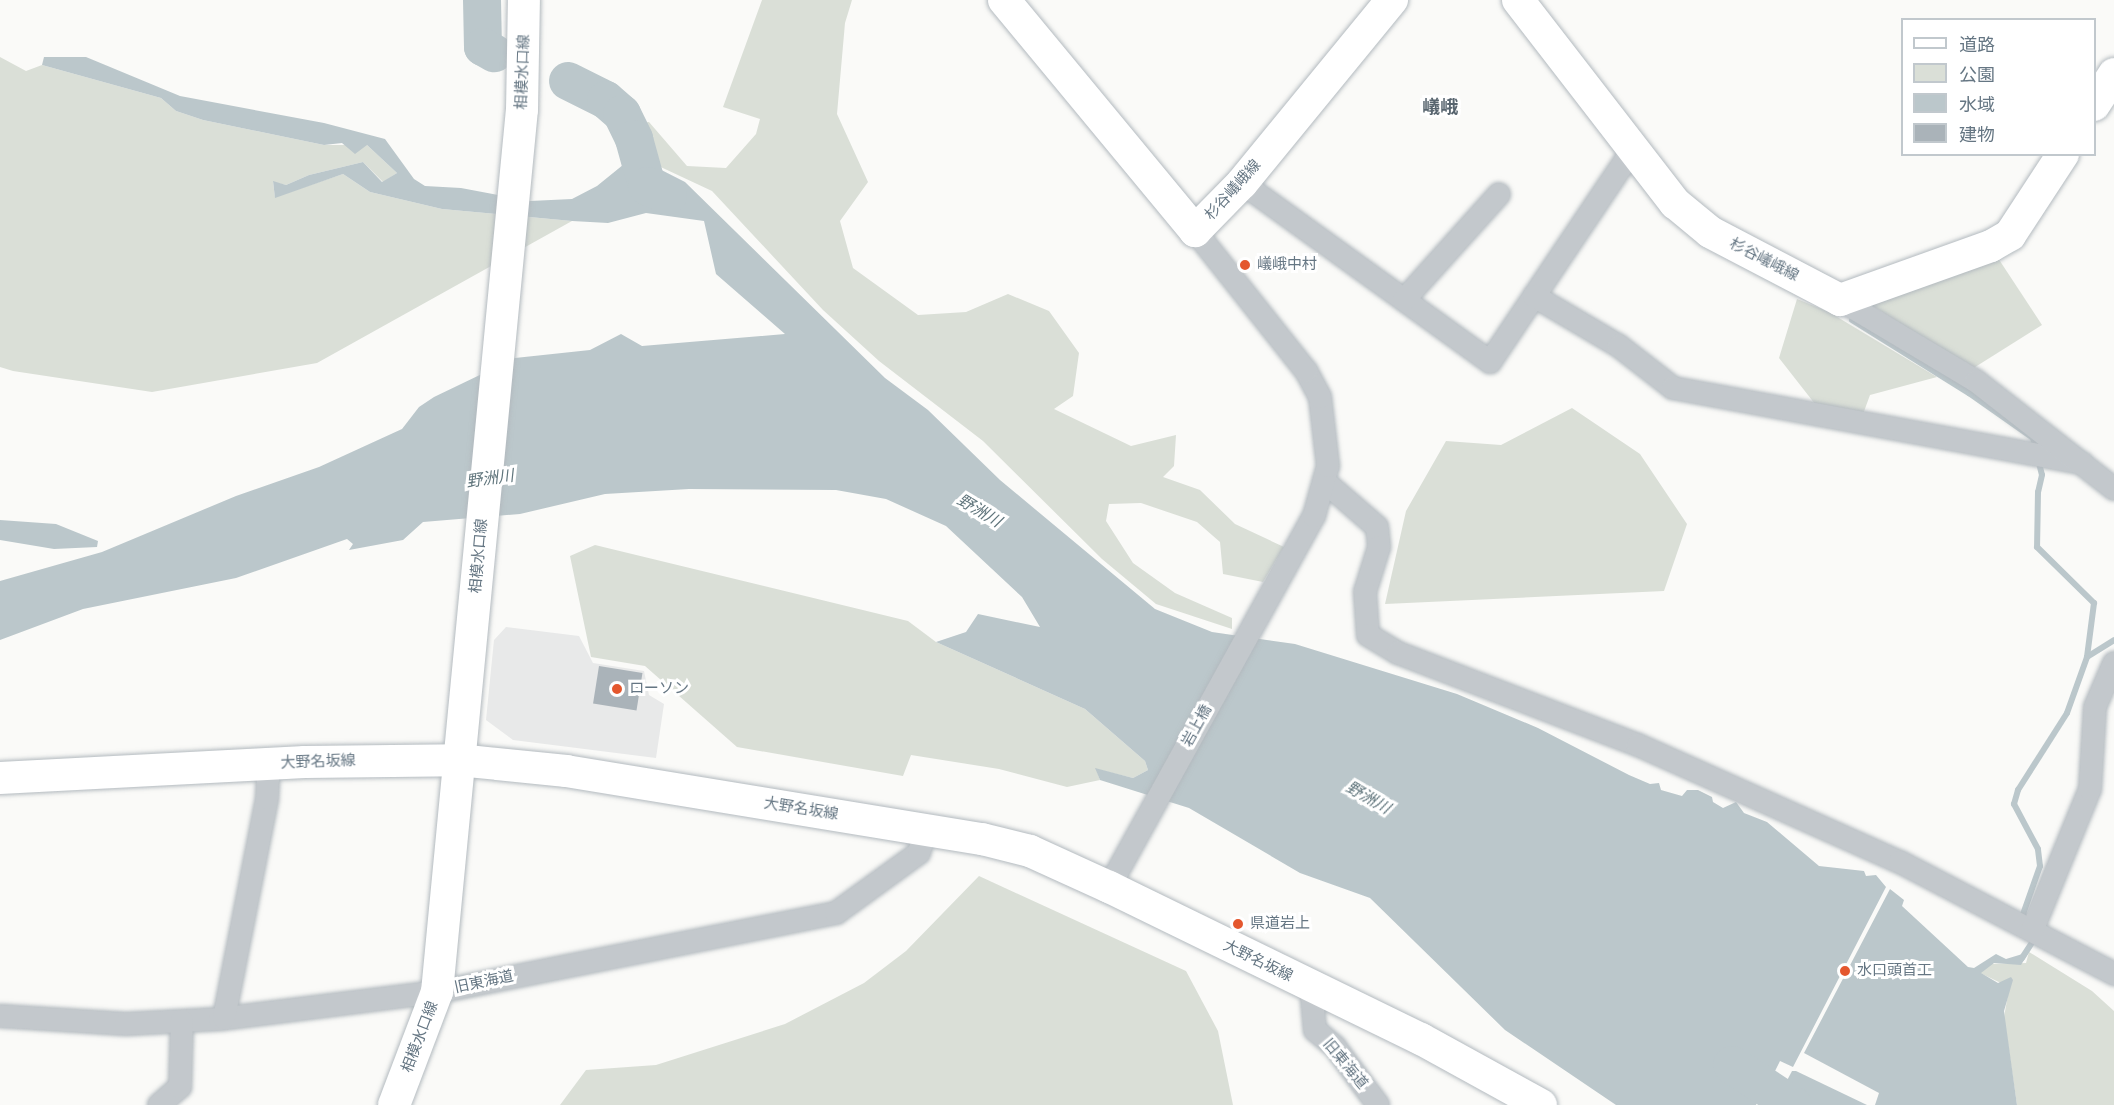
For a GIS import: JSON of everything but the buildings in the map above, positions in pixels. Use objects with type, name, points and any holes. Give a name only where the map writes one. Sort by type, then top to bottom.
[{"type":"main road","name":"相模水口線","points":[[393,1105],[437,992],[519,135],[524,0]]},
{"type":"main road","name":"杉谷嶬峨線","points":[[1007,1],[1195,231],[1242,183],[1392,0]]},
{"type":"main road","name":"杉谷嶬峨線","points":[[1518,0],[1631,152],[1675,203],[1710,232],[1840,300]]},
{"type":"main road","points":[[2096,102],[2114,74]]},
{"type":"main road","points":[[1840,300],[1991,246],[2010,235],[2062,156]]},
{"type":"main road","name":"大野名坂線","points":[[0,778],[269,764],[458,760],[566,771],[926,829],[1030,851],[1421,1038],[1541,1105]]},
{"type":"street","points":[[1242,183],[1490,362],[1631,152]]},
{"type":"street","points":[[1404,300],[1499,194]]},
{"type":"street","name":"岩上橋","points":[[1109,887],[1129,847],[1314,516],[1328,466],[1320,397],[1287,346],[1195,231]]},
{"type":"street","points":[[1534,296],[1619,346],[1673,388],[2082,463]]},
{"type":"street","points":[[1840,300],[1976,381],[2114,489]]},
{"type":"street","points":[[1324,481],[1377,527],[1379,547],[1365,592],[1368,635],[1398,653],[1638,745],[1900,862],[2114,974]]},
{"type":"street","points":[[2032,931],[2090,789],[2095,707],[2114,663]]},
{"type":"street","points":[[224,1018],[267,798],[269,764]]},
{"type":"street","name":"旧東海道","points":[[0,1016],[126,1024],[182,1021],[437,992],[836,913],[919,853],[926,829]]},
{"type":"street","name":"旧東海道","points":[[1311,987],[1315,1030],[1335,1047],[1378,1105]]},
{"type":"street","points":[[159,1105],[180,1087],[182,1021]]},
{"type":"shaded area","points":[[506,627],[579,636],[593,663],[644,671],[649,695],[664,704],[656,758],[513,740],[486,720],[494,640]]},
{"type":"green space","points":[[762,0],[852,0],[845,23],[837,114],[868,182],[840,221],[853,268],[918,315],[966,312],[1008,294],[1049,311],[1079,353],[1073,396],[1054,409],[1131,446],[1176,435],[1174,466],[1163,477],[1200,490],[1235,524],[1284,547],[1263,582],[1223,574],[1220,542],[1197,522],[1141,503],[1109,504],[1106,521],[1133,563],[1175,593],[1232,618],[1232,629],[1156,604],[1102,559],[983,441],[879,361],[823,310],[712,191],[620,148],[617,125],[649,122],[687,166],[726,168],[756,134],[760,119],[723,107]]},
{"type":"green space","points":[[0,57],[26,71],[42,65],[161,98],[176,111],[203,120],[324,145],[367,145],[397,173],[383,182],[363,162],[309,175],[286,185],[273,182],[275,197],[343,174],[370,192],[442,209],[572,221],[317,363],[152,392],[13,371],[0,367]]},
{"type":"green space","points":[[1996,255],[2042,325],[1972,369],[1868,303]]},
{"type":"green space","points":[[1797,299],[1829,312],[1937,377],[1870,395],[1862,417],[1815,404],[1779,358]]},
{"type":"green space","points":[[1572,408],[1640,454],[1687,524],[1664,591],[1385,604],[1406,511],[1446,441],[1501,445]]},
{"type":"green space","points":[[595,545],[908,621],[936,642],[1085,709],[1145,761],[1148,770],[1133,778],[1096,769],[1100,780],[1067,787],[999,769],[911,755],[903,776],[737,747],[645,666],[591,657],[570,556]]},
{"type":"green space","points":[[979,876],[1186,971],[1218,1031],[1233,1105],[560,1105],[586,1070],[656,1065],[785,1024],[864,983],[906,951]]},
{"type":"green space","points":[[2029,952],[2092,991],[2114,1011],[2114,1105],[2017,1105],[2004,1017],[2011,978],[2003,984],[1980,973],[1988,964],[2026,963]]},
{"type":"water","points":[[44,57],[86,57],[180,96],[324,123],[385,139],[414,179],[425,186],[461,188],[530,201],[572,199],[597,186],[634,156],[685,182],[885,378],[928,410],[1000,480],[1155,609],[1212,632],[1295,644],[1457,694],[1538,728],[1629,775],[1650,784],[1659,783],[1661,790],[1682,796],[1687,790],[1698,790],[1712,797],[1713,802],[1723,808],[1736,802],[1744,813],[1767,822],[1819,866],[1864,871],[1866,876],[1876,875],[1886,887],[1793,1067],[1780,1061],[1773,1075],[1781,1080],[1771,1100],[1761,1095],[1756,1105],[1616,1105],[1505,1030],[1370,898],[1300,873],[1189,808],[1100,780],[1095,768],[1133,778],[1148,770],[1145,761],[1085,709],[936,642],[966,632],[978,614],[1040,627],[1022,597],[946,526],[886,499],[836,490],[689,489],[605,494],[520,514],[423,522],[403,540],[349,550],[353,544],[347,539],[236,578],[83,609],[0,640],[0,581],[102,552],[236,496],[319,467],[402,429],[419,407],[434,397],[515,358],[590,350],[621,334],[642,346],[785,334],[716,274],[704,221],[646,213],[608,223],[442,209],[370,192],[343,174],[275,198],[273,181],[286,185],[309,175],[363,162],[382,182],[397,173],[367,145],[355,154],[342,143],[324,145],[203,120],[176,111],[161,98],[42,65]]},
{"type":"water","points":[[0,520],[56,524],[98,541],[97,547],[54,549],[0,540]]},
{"type":"water","points":[[1890,889],[1904,900],[1902,906],[1968,967],[1974,968],[1996,954],[2006,959],[2029,952],[2021,965],[1994,963],[1981,973],[1998,983],[2011,977],[2013,980],[2004,1011],[2017,1105],[1875,1105],[1879,1093],[1804,1053]]},
{"type":"water","points":[[1792,1071],[1796,1071],[1867,1105],[1774,1105]]},
{"type":"waterway","points":[[482,0],[483,47],[494,53]]},
{"type":"waterway","points":[[568,81],[606,100],[622,114],[634,139],[647,186],[668,196]]},
{"type":"waterway","points":[[1852,320],[1969,393],[2033,438],[2036,449]]},
{"type":"waterway","points":[[2038,459],[2042,475],[2038,492],[2037,547],[2094,603],[2087,657]]},
{"type":"waterway","points":[[2021,920],[2040,866],[2038,849],[2014,804],[2018,790],[2067,713],[2087,657],[2114,640]]},
{"type":"waterway","points":[[2022,958],[2035,938]]},
{"type":"waterway","name":"野洲川","points":[[1732,1065],[1793,1105]]},
{"type":"place","name":"嶬峨中村","points":[[1245,265]]},
{"type":"place","name":"ローソン","points":[[617,689]]},
{"type":"place","name":"県道岩上","points":[[1238,924]]},
{"type":"place","name":"水口頭首工","points":[[1845,971]]},
{"type":"district","name":"嶬峨","points":[[1440,107]]}]
